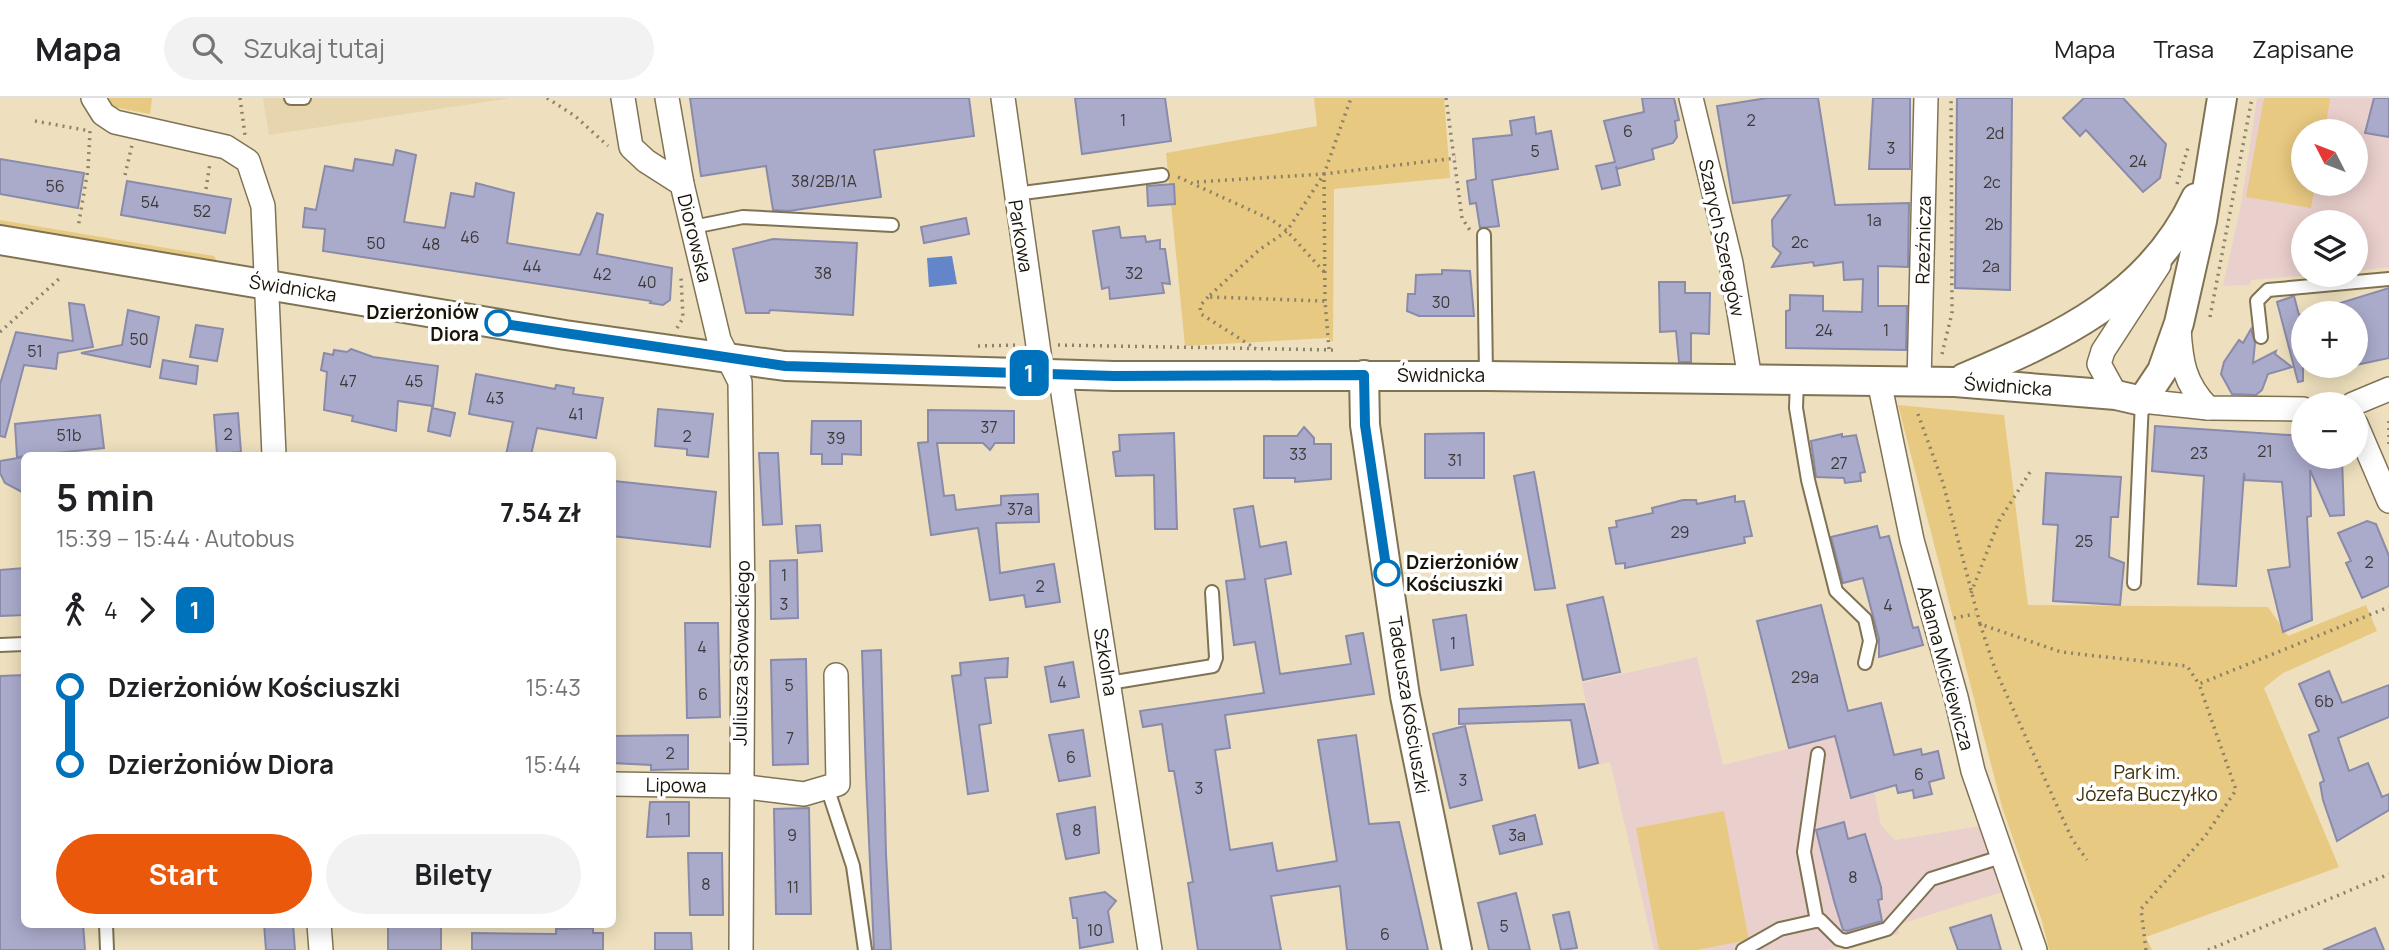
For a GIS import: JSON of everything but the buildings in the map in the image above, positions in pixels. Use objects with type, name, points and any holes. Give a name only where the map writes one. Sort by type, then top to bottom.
[{"type":"street","points":[[93,98],[103,114],[115,122],[226,147],[247,162],[263,206],[274,452]]},
{"type":"street","name":"Diorowska","points":[[623,98],[631,147],[646,161],[682,184],[719,340],[728,359]]},
{"type":"street","points":[[667,98],[682,184]]},
{"type":"street","name":"Parkowa","points":[[1003,98],[1014,194],[1051,374]]},
{"type":"street","name":"Szarych Szeregów","points":[[1692,98],[1731,263],[1750,379]]},
{"type":"street","name":"Rzeźnicza","points":[[1919,382],[1926,98]]},
{"type":"street","points":[[2211,166],[2189,214],[2143,293],[2103,351],[2099,363],[2129,398],[2162,371],[2179,323],[2211,166],[2222,98]]},
{"type":"street","points":[[646,161],[658,159],[674,144]]},
{"type":"street","name":"Świdnicka","points":[[0,240],[728,359],[785,366],[1051,374],[1955,382],[2208,408],[2291,409]]},
{"type":"street","points":[[1955,382],[2072,329],[2132,284],[2165,253]]},
{"type":"street","points":[[2179,323],[2181,365],[2187,381],[2208,408]]},
{"type":"street","name":"Juliusza Słowackiego","points":[[728,359],[740,382],[742,409],[739,786],[742,814],[741,950]]},
{"type":"street","name":"Szkolna","points":[[1051,374],[1109,683],[1150,950]]},
{"type":"street","name":"Tadeusza Kościuszki","points":[[1364,375],[1365,425],[1405,696],[1457,950]]},
{"type":"street","name":"Adama Mickiewicza","points":[[1879,381],[1912,540],[1956,697],[1973,771],[2035,950]]},
{"type":"street","points":[[2368,398],[2389,389]]},
{"type":"street","points":[[2368,452],[2389,501]]},
{"type":"street","points":[[827,787],[838,784],[836,675]]},
{"type":"street","name":"Lipowa","points":[[616,784],[739,786],[804,794],[827,787]]},
{"type":"street","points":[[319,928],[321,950]]},
{"type":"lane","points":[[291,98],[304,98]]},
{"type":"lane","points":[[1014,194],[1162,175]]},
{"type":"lane","points":[[693,228],[743,217],[891,225]]},
{"type":"lane","points":[[1485,234],[1486,376]]},
{"type":"lane","points":[[2261,337],[2257,301],[2268,290],[2389,279]]},
{"type":"lane","points":[[1797,380],[1797,408],[1808,480],[1836,591],[1865,619],[1871,641],[1865,663]]},
{"type":"lane","points":[[2129,398],[2134,583]]},
{"type":"lane","points":[[1109,683],[1213,666],[1216,658],[1212,593]]},
{"type":"lane","points":[[0,645],[21,644]]},
{"type":"lane","points":[[1817,921],[1804,852],[1818,754]]},
{"type":"lane","points":[[827,787],[853,866],[865,950]]},
{"type":"lane","points":[[1743,950],[1780,929],[1820,920],[1839,939],[1846,941],[1887,929],[1931,879],[2001,857]]},
{"type":"lane","points":[[106,928],[107,950]]},
{"type":"path","points":[[240,98],[247,162]]},
{"type":"path","points":[[547,98],[575,116],[617,153]]},
{"type":"path","points":[[1256,349],[1201,314],[1200,306],[1259,250],[1287,231],[1324,174],[1351,98]]},
{"type":"path","points":[[1446,98],[1462,218],[1470,232],[1485,234]]},
{"type":"path","points":[[1941,356],[1952,313],[1951,98]]},
{"type":"path","points":[[2210,317],[2252,98]]},
{"type":"path","points":[[35,121],[90,131],[88,169],[78,228]]},
{"type":"path","points":[[2172,194],[2188,146]]},
{"type":"path","points":[[1195,182],[1324,174],[1456,158]]},
{"type":"path","points":[[1324,174],[1325,301],[1329,350]]},
{"type":"path","points":[[1162,175],[1195,182],[1272,220],[1287,231],[1326,274]]},
{"type":"path","points":[[0,332],[60,278]]},
{"type":"path","points":[[1208,297],[1325,301]]},
{"type":"path","points":[[1054,345],[1343,350]]},
{"type":"path","points":[[1918,414],[1943,483],[1970,595],[1995,669],[2072,839],[2087,860]]},
{"type":"path","points":[[2389,421],[2389,446]]},
{"type":"path","points":[[1970,595],[1999,521],[2032,468]]},
{"type":"path","points":[[2199,684],[2389,607]]},
{"type":"path","points":[[1980,624],[2061,652],[2187,666],[2199,684],[2236,790],[2206,835],[2141,909],[2146,950]]},
{"type":"path","points":[[2208,950],[2389,874]]},
{"type":"shaded area","points":[[263,98],[510,98],[269,135]]},
{"type":"shaded area","points":[[2257,98],[2389,98],[2389,267],[2368,270],[2368,210],[2291,210],[2291,277],[2251,280],[2250,285],[2223,286],[2241,205]]},
{"type":"shaded area","points":[[1697,657],[1723,765],[1862,730],[1881,825],[1895,840],[1980,826],[2002,892],[1898,925],[1899,934],[1827,950],[1654,950],[1610,762],[1599,765],[1582,683]]},
{"type":"green space","points":[[106,98],[152,98],[150,114],[113,107]]},
{"type":"green space","points":[[1314,98],[1444,98],[1450,178],[1334,189],[1333,342],[1328,338],[1185,346],[1166,153],[1317,126]]},
{"type":"green space","points":[[2264,98],[2330,98],[2327,119],[2291,119],[2291,196],[2313,196],[2311,208],[2246,197]]},
{"type":"green space","points":[[0,220],[214,256],[216,259],[215,263],[0,226]]},
{"type":"green space","name":"Park im. Józefa Buczyłko","points":[[1898,405],[2004,415],[2028,605],[2268,607],[2288,636],[2366,605],[2377,631],[2283,673],[2264,688],[2339,867],[2146,937],[2152,950],[2049,950],[2042,921],[2002,807]]},
{"type":"green space","points":[[1724,811],[1749,940],[1696,950],[1659,950],[1636,828]]},
{"type":"water","points":[[952,256],[957,284],[929,287],[927,258]]},
{"type":"bus line","name":"1","points":[[498,323],[785,366],[1114,376],[1364,375],[1365,425],[1387,573]]},
{"type":"place","name":"Dzierżoniów Diora","points":[[498,323]]},
{"type":"place","name":"Dzierżoniów Kościuszki","points":[[1387,573]]}]
